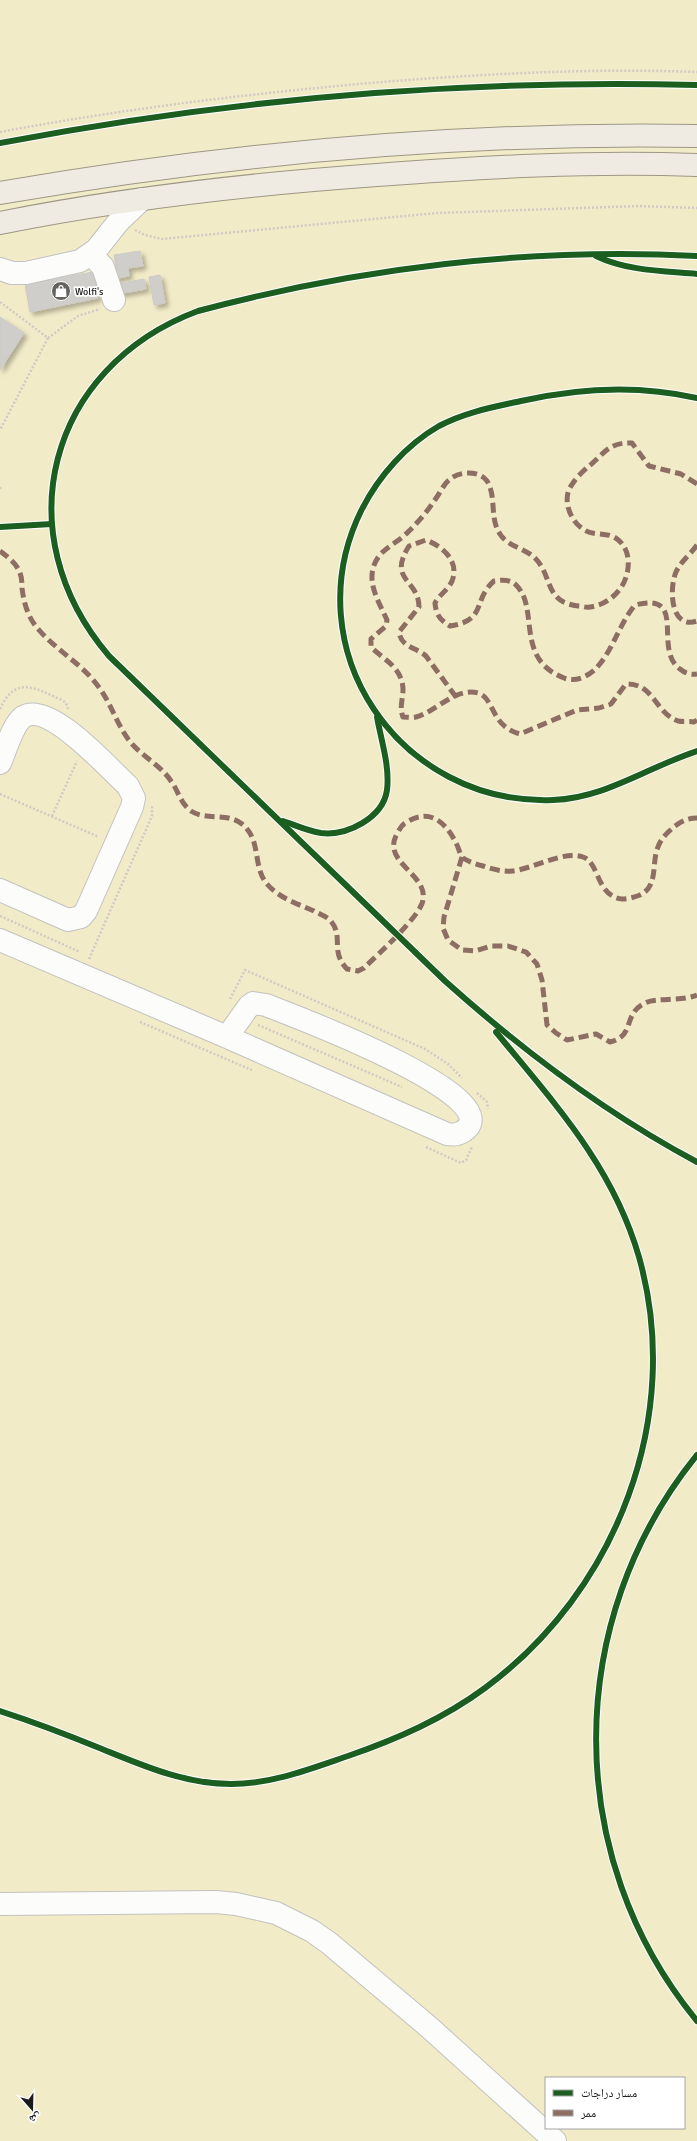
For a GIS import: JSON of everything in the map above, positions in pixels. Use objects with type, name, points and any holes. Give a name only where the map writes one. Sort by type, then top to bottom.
[{"type":"main road","points":[[0,192],[160,167],[342,148],[525,137],[620,135],[697,136]]},
{"type":"main road","points":[[0,222],[142,199],[265,184],[436,170],[609,164],[697,165]]},
{"type":"street","points":[[0,269],[12,273],[26,273],[72,264],[91,254],[101,245],[119,221],[142,199]]},
{"type":"street","points":[[91,254],[103,267],[114,300]]},
{"type":"street","points":[[0,763],[18,722],[29,715],[37,715],[68,729],[86,748],[128,786],[133,794],[132,807],[116,844],[86,911],[78,919],[68,920],[0,890]]},
{"type":"street","points":[[0,940],[228,1037],[447,1134],[458,1134],[467,1127],[470,1116],[464,1106],[426,1076],[405,1064],[260,1003],[253,1003],[249,1006],[228,1037]]},
{"type":"street","points":[[0,1904],[216,1902],[256,1908],[276,1913],[312,1931],[329,1943],[430,2028],[555,2141]]},
{"type":"street","points":[[0,1914],[216,1912],[245,1915],[277,1925],[298,1935],[322,1951],[538,2141]]},
{"type":"path","points":[[0,132],[198,101],[369,84],[583,70],[697,72]]},
{"type":"path","points":[[119,221],[145,235],[162,240],[437,213],[639,206],[697,208]]},
{"type":"path","points":[[0,430],[48,338],[78,316],[115,305],[114,300]]},
{"type":"path","points":[[0,302],[48,338]]},
{"type":"path","points":[[0,709],[4,701],[15,691],[25,686],[31,686],[66,703],[68,715]]},
{"type":"path","points":[[52,816],[78,758],[86,748]]},
{"type":"path","points":[[0,794],[116,844],[136,855]]},
{"type":"path","points":[[88,964],[89,956],[136,855],[152,816],[152,801]]},
{"type":"path","points":[[0,916],[82,953]]},
{"type":"path","points":[[405,1088],[240,1018],[225,1009],[245,970],[425,1049],[448,1064],[464,1080]]},
{"type":"path","points":[[295,1067],[323,1003]]},
{"type":"path","points":[[139,1021],[260,1073]]},
{"type":"path","points":[[475,1091],[487,1102],[487,1112]]},
{"type":"path","points":[[425,1146],[461,1163],[466,1160],[475,1141]]},
{"type":"sand","points":[[0,0],[697,0],[697,2141],[0,2141]]},
{"type":"building","points":[[140,251],[143,266],[128,268],[129,276],[114,279],[112,268],[116,267],[114,255]]},
{"type":"building","name":"Wolfi's","points":[[93,272],[98,298],[30,312],[25,284]]},
{"type":"building","points":[[160,275],[165,303],[154,305],[149,277]]},
{"type":"building","points":[[144,279],[146,289],[118,294],[116,284]]},
{"type":"building","points":[[0,317],[24,333],[0,370]]},
{"type":"marked path","points":[[697,484],[681,474],[649,466],[632,443],[617,444],[607,450],[574,481],[568,491],[567,497],[567,503],[574,521],[587,531],[614,537],[620,541],[627,553],[628,560],[625,580],[619,590],[604,602],[595,606],[587,607],[567,604],[559,599],[554,594],[541,565],[535,558],[507,542],[503,538],[495,521],[490,487],[483,477],[474,473],[463,473],[453,477],[445,485],[419,520],[405,535],[382,552],[374,564],[372,581],[376,597],[387,620],[386,626],[371,639],[371,647],[396,669],[402,681],[403,689],[401,707],[403,717],[414,717],[423,714],[461,694],[470,692],[478,693],[488,700],[498,719],[503,725],[520,734],[577,710],[599,708],[611,704],[626,684],[643,688],[670,717],[678,721],[694,722],[697,720]]},
{"type":"marked path","points":[[456,697],[426,656],[406,644],[400,637],[399,632],[419,607],[418,598],[402,573],[401,566],[403,558],[409,546],[426,540],[443,550],[452,561],[454,567],[454,574],[451,584],[435,603],[436,611],[439,617],[450,626],[462,623],[470,619],[475,614],[487,588],[494,581],[509,581],[516,585],[523,595],[527,607],[533,646],[539,659],[549,669],[564,678],[579,679],[588,675],[599,665],[609,651],[625,619],[635,605],[651,603],[661,606],[666,614],[669,649],[672,660],[684,672],[697,674]]},
{"type":"marked path","points":[[697,545],[676,572],[672,597],[677,614],[681,619],[688,622],[697,621]]},
{"type":"marked path","points":[[0,551],[12,561],[19,570],[25,605],[29,616],[35,625],[53,644],[92,678],[103,693],[128,739],[167,776],[187,808],[203,816],[223,817],[236,820],[248,830],[255,845],[262,877],[272,889],[283,897],[330,920],[336,932],[339,956],[347,969],[358,971],[364,968],[407,925],[415,916],[420,907],[423,900],[423,891],[419,882],[399,860],[395,851],[394,842],[402,826],[414,818],[422,816],[436,819],[453,837],[463,858],[473,863],[494,869],[505,871],[520,870],[567,856],[583,857],[593,866],[607,892],[614,897],[622,899],[640,895],[646,891],[650,886],[654,874],[656,853],[663,838],[672,828],[680,823],[688,819],[697,818]]},
{"type":"marked path","points":[[462,857],[444,917],[443,928],[448,940],[462,950],[475,951],[491,946],[508,946],[526,952],[537,964],[542,980],[547,1025],[567,1040],[596,1034],[610,1042],[623,1035],[633,1013],[645,1003],[656,1000],[683,998],[697,995]]},
{"type":"cycle path","points":[[0,143],[173,115],[347,95],[522,85],[697,85]]},
{"type":"cycle path","points":[[697,256],[634,254],[571,255],[508,258],[445,264],[383,272],[320,283],[198,311],[147,337],[106,371],[76,412],[58,458],[51,508],[58,558],[77,608],[109,656],[445,981],[474,1007],[565,1079],[630,1123],[697,1162]]},
{"type":"cycle path","points":[[596,256],[620,265],[659,271],[697,274]]},
{"type":"cycle path","points":[[697,398],[653,391],[631,390],[565,393],[480,410],[439,426],[415,442],[394,462],[385,473],[362,509],[344,562],[341,614],[351,664],[374,709],[407,747],[449,777],[498,795],[553,800],[591,794],[609,788],[697,751]]},
{"type":"cycle path","points":[[0,527],[52,524]]},
{"type":"cycle path","points":[[283,821],[316,832],[331,833],[352,828],[371,817],[379,809],[384,800],[388,781],[386,762],[377,717]]},
{"type":"cycle path","points":[[0,1711],[51,1729],[149,1768],[197,1781],[231,1784],[276,1779],[305,1771],[402,1735],[453,1709],[485,1688],[531,1648],[571,1602],[604,1551],[628,1496],[645,1438],[652,1378],[651,1317],[639,1257],[628,1224],[614,1193],[580,1137],[560,1110],[496,1032]]},
{"type":"cycle path","points":[[697,1455],[653,1520],[621,1590],[603,1663],[596,1738],[602,1813],[621,1887],[653,1956],[697,2021]]},
{"type":"place","name":"Wolfi's","points":[[61,291]]}]
